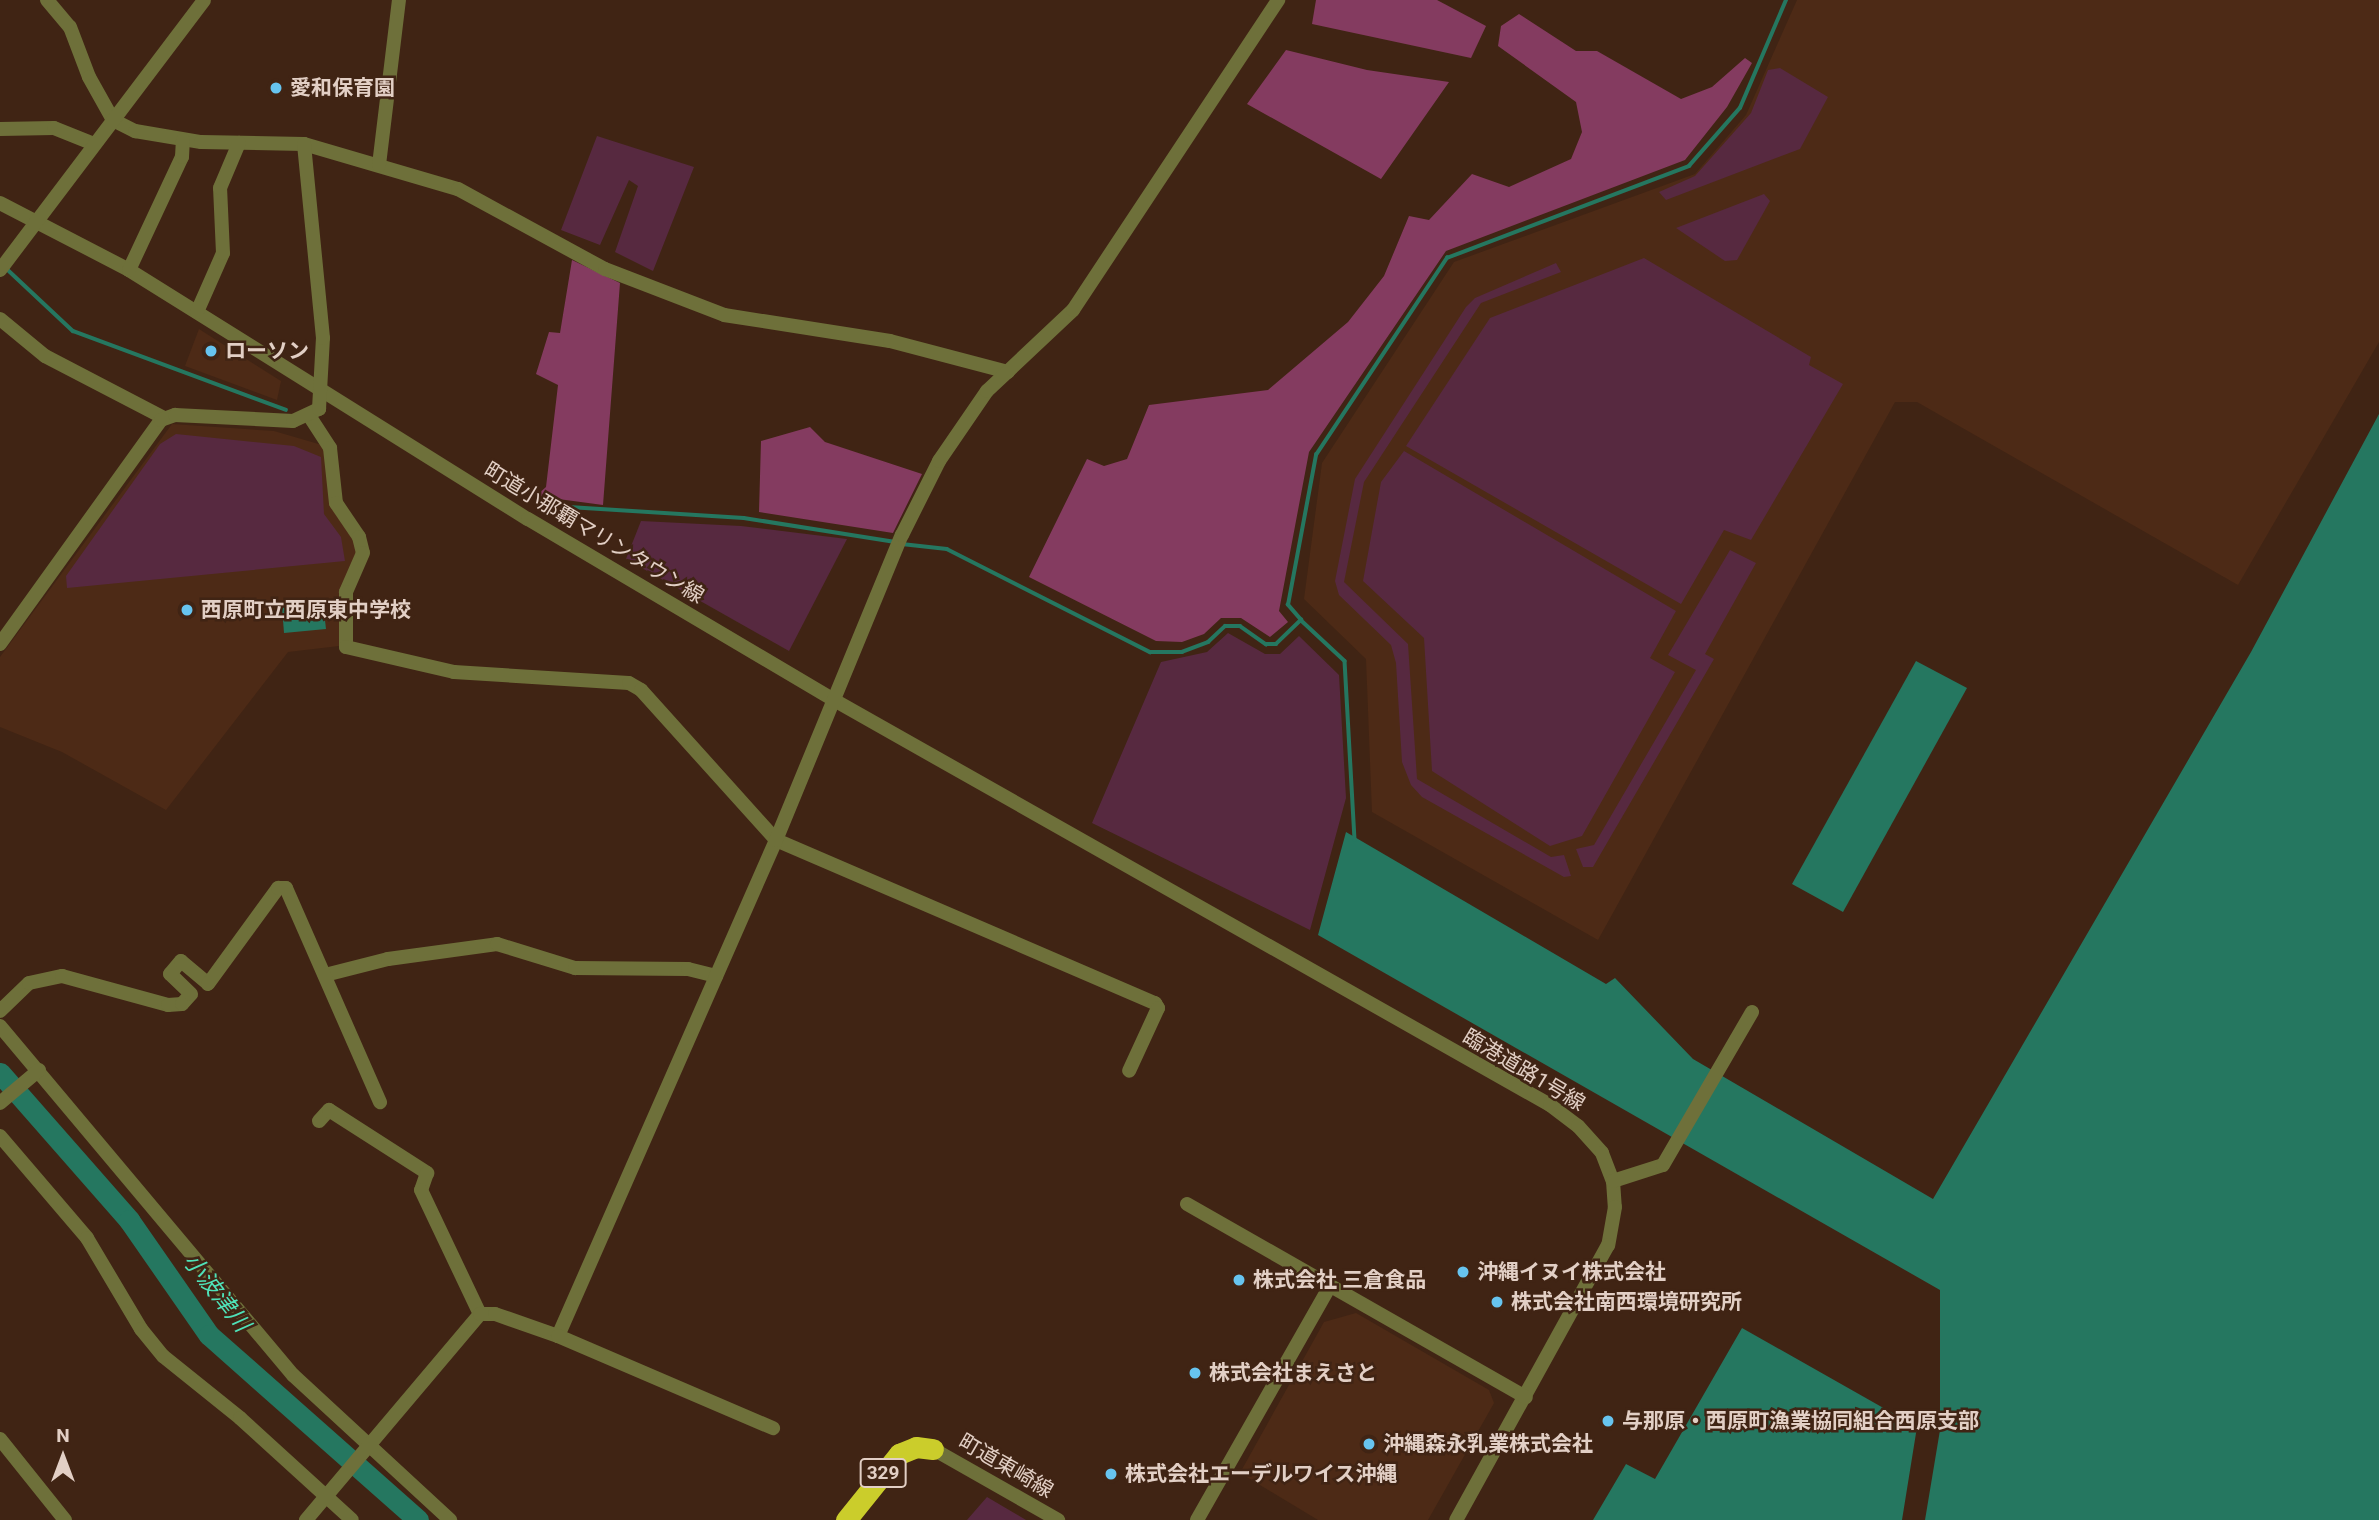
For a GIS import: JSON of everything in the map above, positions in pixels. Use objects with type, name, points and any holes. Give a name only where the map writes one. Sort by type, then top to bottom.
[{"type":"highway","name":"329","points":[[846,1520],[899,1454],[916,1447],[933,1449]]},
{"type":"street","points":[[47,0],[70,27],[89,77],[113,120],[135,131],[183,140],[304,144],[458,189],[605,269],[724,315],[890,341],[1008,372]]},
{"type":"street","points":[[379,165],[399,0]]},
{"type":"street","points":[[558,1336],[776,840],[902,535],[939,461],[970,411],[1081,299],[1278,0]]},
{"type":"street","points":[[4,264],[206,2]]},
{"type":"street","points":[[0,129],[54,128],[94,144]]},
{"type":"street","points":[[128,270],[182,157],[183,140]]},
{"type":"street","points":[[197,312],[223,253],[220,188],[239,143]]},
{"type":"street","points":[[0,319],[46,356],[164,418],[293,421],[310,417],[319,409],[322,390],[322,326],[304,144]]},
{"type":"street","name":"町道小那覇マリンタウン線","points":[[0,203],[128,270],[528,519],[834,700],[1171,891]]},
{"type":"street","points":[[310,417],[330,448],[336,503],[359,537],[363,553],[346,592],[346,647],[366,655],[454,672],[629,683],[641,690],[776,840],[1155,1003],[1158,1008],[1129,1072]]},
{"type":"street","points":[[0,644],[164,418]]},
{"type":"street","points":[[0,1011],[29,983],[62,976],[168,1005],[182,1004],[191,994],[170,974],[181,961],[208,984],[278,888],[286,888],[380,1102]]},
{"type":"street","name":"臨港道路1号線","points":[[1171,891],[1549,1105],[1592,1140],[1613,1181],[1615,1207],[1608,1245],[1456,1520]]},
{"type":"street","points":[[325,975],[388,959],[497,944],[575,968],[688,969],[716,976]]},
{"type":"street","points":[[1613,1181],[1663,1164],[1676,1147],[1752,1012]]},
{"type":"street","points":[[0,1026],[35,1074],[293,1375],[366,1452],[450,1520]]},
{"type":"street","points":[[0,1103],[35,1074]]},
{"type":"street","points":[[318,1121],[329,1110],[426,1173],[421,1190],[480,1314]]},
{"type":"street","points":[[0,1136],[87,1238],[141,1329],[163,1356],[331,1493],[352,1520]]},
{"type":"street","points":[[1186,1204],[1526,1397]]},
{"type":"street","points":[[1197,1520],[1330,1286]]},
{"type":"street","points":[[480,1314],[495,1314],[558,1336],[773,1428]]},
{"type":"street","points":[[306,1520],[480,1314]]},
{"type":"street","points":[[0,1439],[65,1520]]},
{"type":"street","name":"町道東崎線","points":[[933,1449],[1058,1520]]},
{"type":"shaded area","points":[[1316,0],[1437,0],[1486,26],[1471,58],[1312,24]]},
{"type":"shaded area","points":[[1797,0],[2379,0],[2379,342],[2238,585],[1917,402],[1895,402],[1598,940],[1372,812],[1366,659],[1304,599],[1322,463],[1454,262],[1695,174],[1746,115]]},
{"type":"shaded area","points":[[1519,14],[1576,51],[1597,51],[1681,99],[1712,87],[1745,58],[1752,63],[1727,107],[1685,160],[1446,251],[1309,452],[1279,611],[1288,622],[1270,637],[1241,618],[1221,618],[1204,634],[1182,642],[1156,641],[1029,577],[1087,459],[1104,466],[1127,459],[1149,405],[1268,390],[1348,322],[1384,276],[1409,216],[1429,220],[1472,174],[1509,187],[1571,159],[1582,132],[1576,102],[1498,46],[1501,26]]},
{"type":"shaded area","points":[[1286,50],[1367,70],[1449,82],[1381,179],[1247,104]]},
{"type":"shaded area","points":[[1780,68],[1828,97],[1800,149],[1666,200],[1659,192],[1695,176],[1751,113],[1768,70]]},
{"type":"shaded area","points":[[597,136],[694,167],[653,271],[615,252],[638,186],[629,180],[600,245],[561,230]]},
{"type":"shaded area","points":[[1764,194],[1770,201],[1737,260],[1725,261],[1676,228]]},
{"type":"shaded area","points":[[1644,258],[1811,357],[1809,365],[1843,384],[1751,540],[1724,530],[1681,604],[1406,446],[1490,318]]},
{"type":"shaded area","points":[[572,260],[620,283],[603,505],[536,496],[546,487],[558,385],[536,374],[549,332],[560,333]]},
{"type":"shaded area","points":[[1556,263],[1561,272],[1481,303],[1364,482],[1344,582],[1408,644],[1417,779],[1551,857],[1564,855],[1571,876],[1564,877],[1422,797],[1411,785],[1402,762],[1396,663],[1391,645],[1339,595],[1335,581],[1355,479],[1466,307],[1475,298]]},
{"type":"shaded area","points":[[199,329],[281,381],[277,400],[185,366]]},
{"type":"shaded area","points":[[2379,414],[2379,1520],[1925,1520],[1940,1430],[1940,1290],[1318,935],[1346,832],[1606,984],[1615,978],[1693,1059],[1933,1199],[2251,652]]},
{"type":"shaded area","name":"西原町立西原東中学校","points":[[172,424],[274,431],[322,445],[356,541],[358,558],[339,646],[288,652],[166,810],[62,752],[0,727],[0,657]]},
{"type":"shaded area","points":[[810,427],[825,442],[922,474],[893,533],[759,512],[761,441]]},
{"type":"shaded area","points":[[176,434],[294,446],[321,457],[324,514],[341,537],[345,561],[67,588],[66,576],[160,444]]},
{"type":"shaded area","points":[[1404,451],[1676,611],[1650,658],[1675,672],[1582,836],[1550,846],[1432,771],[1424,638],[1363,581],[1381,482]]},
{"type":"shaded area","points":[[641,521],[741,526],[847,539],[789,651],[626,559]]},
{"type":"shaded area","points":[[1730,550],[1756,563],[1705,654],[1714,659],[1593,867],[1583,867],[1576,849],[1594,845],[1696,670],[1668,655]]},
{"type":"shaded area","points":[[323,603],[326,629],[284,633],[282,607]]},
{"type":"shaded area","points":[[1228,633],[1265,654],[1280,654],[1299,636],[1339,675],[1346,798],[1310,930],[1092,823],[1161,662],[1207,652]]},
{"type":"shaded area","points":[[1916,661],[1967,688],[1843,912],[1792,884]]},
{"type":"shaded area","points":[[1356,1313],[1489,1390],[1494,1403],[1428,1520],[1318,1520],[1240,1473],[1324,1322]]},
{"type":"shaded area","points":[[1742,1328],[1917,1427],[1902,1520],[1593,1520],[1626,1464],[1655,1479]]},
{"type":"shaded area","points":[[987,1497],[1026,1520],[967,1520]]},
{"type":"waterway","points":[[1301,620],[1288,605],[1316,455],[1447,258],[1689,166],[1740,108],[1786,0]]},
{"type":"waterway","points":[[6,268],[73,331],[286,410]]},
{"type":"waterway","points":[[553,506],[744,518],[895,542]]},
{"type":"waterway","points":[[902,544],[947,549],[1150,652],[1182,652],[1208,642],[1225,626],[1240,626],[1266,644],[1276,644],[1301,620],[1345,661],[1355,840]]},
{"type":"waterway","name":"小波津川","points":[[0,1073],[129,1220],[209,1335],[418,1520]]},
{"type":"place","name":"愛和保育園","points":[[276,88]]},
{"type":"place","name":"ローソン","points":[[211,351]]},
{"type":"place","name":"西原町立西原東中学校","points":[[187,610]]},
{"type":"place","name":"沖縄イヌイ株式会社","points":[[1463,1272]]},
{"type":"place","name":"株式会社 三倉食品","points":[[1239,1280]]},
{"type":"place","name":"株式会社南西環境研究所","points":[[1497,1302]]},
{"type":"place","name":"株式会社まえさと","points":[[1195,1373]]},
{"type":"place","name":"与那原・西原町漁業協同組合西原支部","points":[[1608,1421]]},
{"type":"place","name":"沖縄森永乳業株式会社","points":[[1369,1444]]},
{"type":"place","name":"株式会社エーデルワイス沖縄","points":[[1111,1474]]}]
